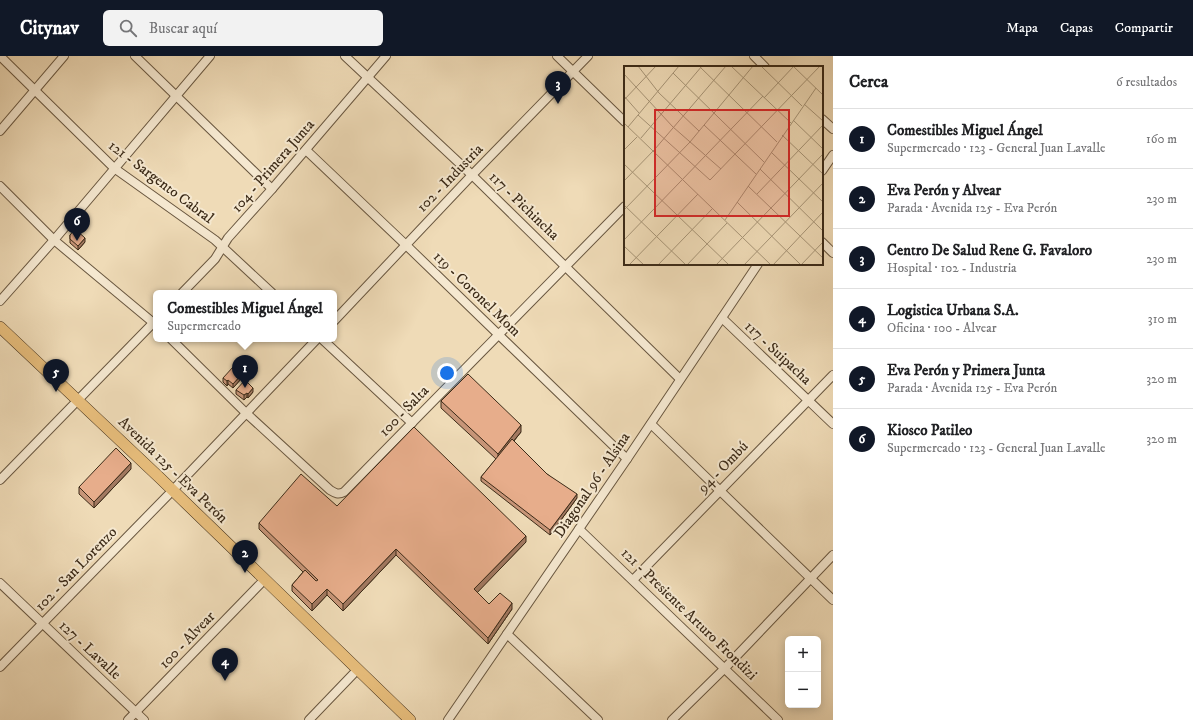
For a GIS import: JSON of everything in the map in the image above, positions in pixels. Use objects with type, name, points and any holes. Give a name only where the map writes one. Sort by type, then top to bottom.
[{"type":"main road","name":"Avenida 125 - Eva Perón","points":[[0,327],[173,490],[410,720]]},
{"type":"street","name":"121 - Sargento Cabral","points":[[0,56],[114,168],[223,246],[269,290]]},
{"type":"street","points":[[0,131],[64,56]]},
{"type":"street","points":[[135,56],[272,189]]},
{"type":"street","points":[[0,301],[54,240],[210,56]]},
{"type":"street","name":"117 - Pichincha","points":[[345,56],[472,175],[680,379]]},
{"type":"street","name":"104 - Primera Junta","points":[[185,290],[215,259],[228,238],[306,150],[386,56]]},
{"type":"street","points":[[557,56],[624,121]]},
{"type":"street","name":"102 - Industria","points":[[337,318],[472,175],[588,56]]},
{"type":"street","points":[[823,120],[833,129]]},
{"type":"street","name":"119 - Coronel Mom","points":[[306,150],[627,459]]},
{"type":"street","points":[[823,170],[833,155]]},
{"type":"street","points":[[0,186],[54,240],[153,320]]},
{"type":"street","name":"100 - Salta","points":[[246,413],[335,493],[340,494],[344,492],[624,207]]},
{"type":"street","points":[[823,243],[833,252]]},
{"type":"street","name":"Diagonal 96 - Alsina","points":[[448,720],[651,424],[757,265]]},
{"type":"street","name":"117 - Suipacha","points":[[722,318],[833,424]]},
{"type":"street","points":[[0,480],[153,324]]},
{"type":"street","points":[[174,342],[246,413]]},
{"type":"street","points":[[173,490],[314,342]]},
{"type":"street","points":[[325,342],[412,423]]},
{"type":"street","name":"94 - Ombú","points":[[633,580],[833,375]]},
{"type":"street","points":[[651,424],[833,600]]},
{"type":"street","name":"102 - San Lorenzo","points":[[0,667],[173,490]]},
{"type":"street","name":"121 - Presiente Arturo Frondizi","points":[[579,529],[778,720]]},
{"type":"street","points":[[672,720],[725,668],[833,555]]},
{"type":"street","name":"100 - Alvear","points":[[128,720],[265,579]]},
{"type":"street","name":"127 - Lavalle","points":[[0,583],[144,720]]},
{"type":"street","points":[[508,634],[598,720]]},
{"type":"street","points":[[309,720],[358,669]]},
{"type":"building","points":[[75,229],[85,238],[78,246],[70,239],[70,235]]},
{"type":"building","points":[[233,367],[241,375],[233,384],[223,378]]},
{"type":"building","points":[[468,374],[521,425],[498,454],[441,401]]},
{"type":"building","points":[[245,380],[253,388],[248,394],[247,393],[244,395],[236,390]]},
{"type":"building","points":[[414,427],[526,536],[474,589],[489,604],[500,593],[512,603],[488,638],[396,549],[343,604],[327,589],[312,604],[292,585],[305,570],[316,581],[318,580],[259,523],[301,474],[337,506]]},
{"type":"building","points":[[512,439],[547,474],[577,494],[550,530],[481,477]]},
{"type":"building","points":[[116,448],[131,463],[94,502],[79,487]]},
{"type":"place","name":"Centro De Salud Rene G. Favaloro","points":[[558,104]]},
{"type":"place","name":"Kiosco Patileo","points":[[77,241]]},
{"type":"place","name":"Comestibles Miguel Ángel","points":[[245,388]]},
{"type":"place","name":"Eva Perón y Primera Junta","points":[[56,392]]},
{"type":"place","name":"Eva Perón y Alvear","points":[[245,573]]},
{"type":"place","name":"Logistica Urbana S.A.","points":[[225,681]]}]
